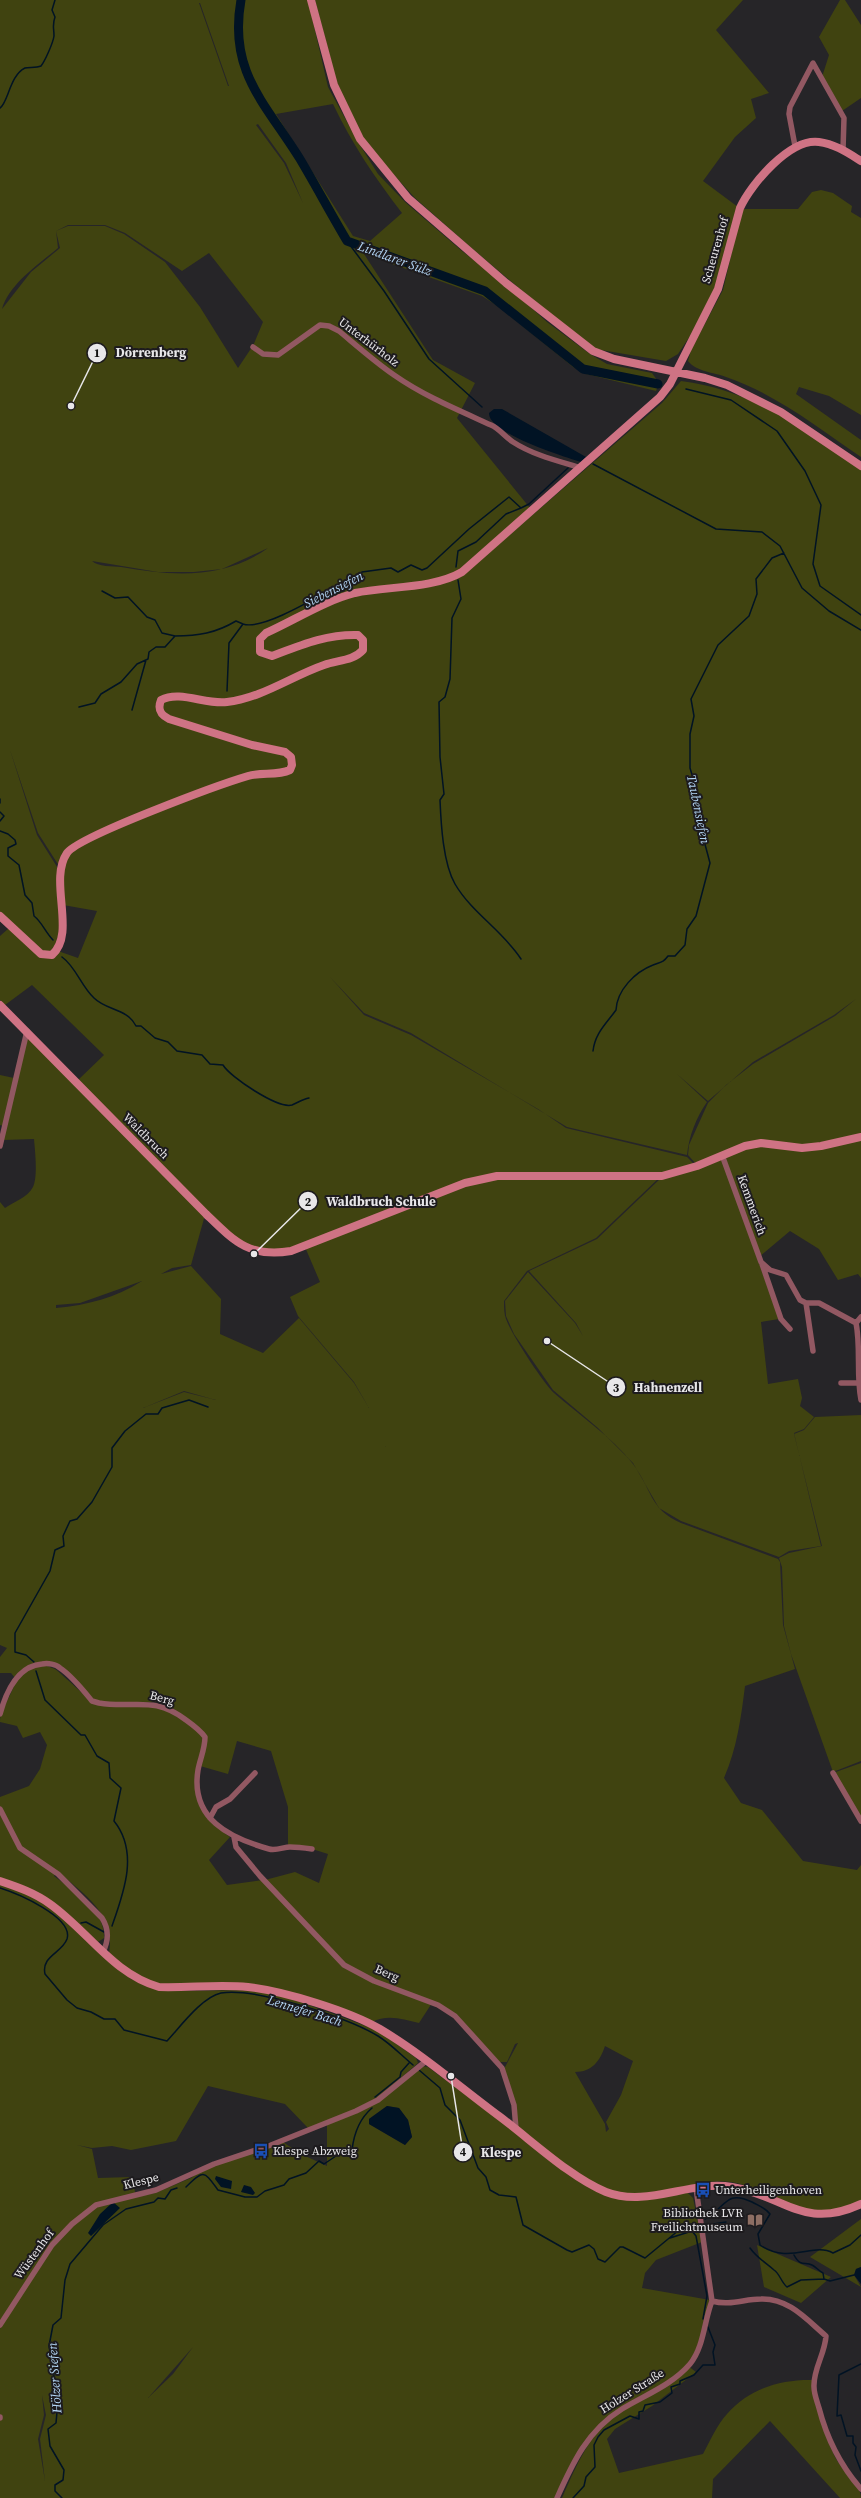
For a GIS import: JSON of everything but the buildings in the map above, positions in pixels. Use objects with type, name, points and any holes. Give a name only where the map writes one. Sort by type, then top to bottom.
[{"type":"street","points":[[311,0],[326,57],[346,113],[360,139],[408,198],[529,302],[593,351],[614,359],[706,378],[752,396],[781,412],[861,466]]},
{"type":"street","points":[[843,150],[844,118],[813,62],[790,107],[789,114],[795,146],[819,142],[843,150],[861,161]]},
{"type":"street","name":"Scheurenhof","points":[[0,916],[42,954],[52,955],[58,950],[62,939],[60,870],[67,852],[84,840],[250,776],[283,773],[290,770],[291,757],[285,752],[252,745],[169,719],[160,712],[158,706],[161,700],[171,697],[226,703],[246,698],[325,665],[357,657],[363,650],[363,640],[358,636],[342,635],[316,639],[272,656],[260,652],[260,639],[266,633],[331,602],[353,594],[453,577],[489,549],[660,398],[670,384],[718,289],[740,208],[745,196],[760,178],[795,146]]},
{"type":"street","name":"Unterhürholz","points":[[253,346],[263,354],[278,355],[320,325],[329,326],[339,331],[394,375],[425,394],[453,406],[465,415],[492,426],[512,442],[551,459],[581,468]]},
{"type":"street","name":"Waldbruch","points":[[0,1004],[236,1242],[262,1251],[278,1253],[291,1251],[465,1183],[497,1176],[662,1176],[697,1166],[722,1155],[761,1143],[802,1148],[821,1146],[861,1137]]},
{"type":"street","points":[[0,1146],[27,1031]]},
{"type":"street","name":"Kemmerich","points":[[722,1155],[781,1319],[790,1329]]},
{"type":"street","points":[[761,1262],[770,1270],[786,1274],[800,1300],[806,1303],[819,1303],[856,1323],[859,1335],[858,1383],[861,1400]]},
{"type":"street","points":[[806,1303],[813,1351]]},
{"type":"street","points":[[856,1323],[861,1317]]},
{"type":"street","points":[[841,1383],[858,1383]]},
{"type":"street","name":"Berg","points":[[0,1714],[15,1680],[22,1671],[35,1664],[47,1663],[59,1667],[92,1701],[99,1703],[141,1704],[166,1708],[175,1712],[197,1728],[205,1737],[198,1771],[200,1798],[203,1808],[210,1818],[223,1831],[234,1837],[270,1850],[290,1847],[312,1849]]},
{"type":"street","points":[[210,1818],[216,1807],[230,1799],[255,1773]]},
{"type":"street","points":[[833,1773],[861,1821]]},
{"type":"street","points":[[0,1809],[20,1848],[58,1874],[106,1923],[108,1940],[103,1952]]},
{"type":"street","name":"Berg","points":[[234,1837],[236,1847],[260,1876],[344,1965],[374,1981],[438,2005],[456,2016],[502,2068],[514,2104],[516,2130]]},
{"type":"street","points":[[0,1881],[34,1894],[50,1904],[103,1952],[135,1978],[159,1987],[246,1987],[278,1992],[323,2006],[379,2029],[426,2061],[575,2175],[607,2193],[636,2197],[696,2188],[732,2186],[790,2208],[817,2214],[842,2212],[861,2204]]},
{"type":"street","name":"Klespe","points":[[96,2205],[156,2190],[214,2164],[270,2146],[356,2111],[378,2100],[426,2061]]},
{"type":"street","points":[[696,2188],[697,2206],[712,2301],[724,2304],[762,2299],[786,2304],[804,2316],[826,2336],[825,2347],[817,2368],[814,2387],[825,2430],[838,2458],[861,2489]]},
{"type":"street","name":"Wüstenhof","points":[[0,2325],[52,2246],[72,2224],[96,2205]]},
{"type":"street","name":"Holzer Straße","points":[[557,2498],[571,2466],[589,2437],[621,2410],[673,2380],[690,2364],[697,2352],[712,2301]]},
{"type":"green space","points":[[0,0],[308,0],[328,87],[358,142],[378,174],[405,202],[462,251],[504,283],[547,322],[590,354],[607,364],[652,373],[659,383],[656,391],[586,374],[573,367],[499,307],[482,296],[364,254],[433,360],[475,383],[457,418],[530,508],[469,570],[662,403],[681,381],[732,393],[754,402],[797,426],[861,469],[861,1135],[802,1146],[773,1141],[697,1165],[688,1155],[689,1145],[708,1103],[723,1088],[708,1101],[677,1074],[707,1102],[694,1127],[689,1141],[687,1155],[567,1127],[545,1114],[566,1128],[687,1157],[695,1165],[662,1173],[496,1175],[291,1249],[256,1249],[236,1241],[77,1081],[104,1055],[32,985],[5,1005],[0,1000],[0,936],[9,928],[41,955],[58,951],[78,958],[97,911],[63,905],[61,869],[38,833],[10,750],[37,835],[59,870],[61,939],[57,949],[42,953],[0,915]],"holes":[[[199,3],[229,86],[228,86]],[[333,104],[364,160],[402,213],[370,241],[353,236],[276,114]],[[258,124],[286,163],[303,203],[284,163],[256,125]],[[68,225],[105,225],[125,233],[182,271],[209,253],[263,322],[253,346],[264,353],[278,354],[320,324],[278,355],[263,355],[252,347],[238,368],[200,307],[165,262],[124,234],[105,226],[68,226],[56,231]],[[56,231],[60,248],[31,272],[2,309],[11,291],[18,283],[58,248]],[[268,548],[234,566],[223,568]],[[92,561],[156,572],[102,565]],[[221,569],[197,573],[159,572],[194,572]],[[330,977],[364,1013],[411,1033],[512,1094],[411,1035],[364,1015]],[[856,999],[835,1016],[753,1064],[730,1082],[753,1062],[834,1015]]]},
{"type":"green space","points":[[315,0],[743,0],[716,30],[769,93],[751,99],[756,118],[735,137],[703,181],[738,207],[716,287],[690,336],[678,354],[666,361],[595,349],[552,316],[415,198],[384,164],[364,139],[337,83]]},
{"type":"green space","points":[[840,0],[845,0],[861,25],[861,98],[842,111],[822,77],[829,55],[819,37]]},
{"type":"green space","points":[[821,190],[833,193],[852,206],[851,212],[861,218],[861,415],[829,396],[799,387],[796,394],[861,440],[861,457],[796,412],[762,392],[721,375],[701,370],[688,361],[691,350],[723,290],[742,209],[798,209],[812,192]]},
{"type":"green space","points":[[27,1033],[205,1215],[191,1265],[172,1268],[161,1274],[191,1266],[221,1299],[220,1334],[263,1353],[299,1318],[354,1383],[369,1408],[354,1382],[298,1316],[290,1297],[320,1282],[305,1247],[465,1185],[496,1177],[660,1177],[596,1238],[527,1271],[504,1301],[505,1315],[509,1326],[535,1369],[549,1387],[554,1393],[615,1444],[633,1464],[652,1498],[663,1511],[681,1523],[778,1559],[780,1562],[783,1625],[795,1669],[745,1686],[735,1744],[724,1778],[741,1803],[762,1810],[803,1861],[857,1870],[861,1865],[861,2200],[836,2210],[819,2213],[793,2207],[744,2185],[731,2182],[717,2181],[660,2192],[631,2195],[604,2189],[578,2175],[518,2129],[504,2069],[518,2043],[515,2044],[507,2062],[499,2062],[457,2015],[389,1986],[347,1965],[265,1880],[295,1872],[319,1883],[328,1854],[306,1847],[288,1846],[288,1807],[271,1751],[237,1741],[228,1774],[200,1766],[205,1748],[201,1730],[174,1709],[160,1702],[105,1703],[93,1700],[59,1665],[35,1663],[15,1678],[11,1673],[0,1673],[0,1657],[7,1648],[0,1645],[0,1202],[5,1208],[28,1194],[35,1182],[36,1170],[34,1139],[3,1140]],"holes":[[[142,1281],[122,1292],[101,1300],[56,1308],[56,1305],[80,1303]],[[184,1391],[216,1400],[184,1392],[143,1408]],[[605,2046],[633,2061],[621,2095],[606,2122],[609,2129],[606,2132],[605,2124],[575,2072],[591,2068],[601,2056]]]},
{"type":"green space","points":[[0,1075],[14,1078],[3,1126],[0,1125]]},
{"type":"green space","points":[[861,1138],[861,1278],[858,1274],[838,1280],[819,1249],[790,1231],[759,1257],[724,1156],[761,1144],[802,1149]]},
{"type":"green space","points":[[721,1157],[779,1319],[761,1322],[768,1384],[798,1379],[802,1398],[800,1406],[814,1417],[804,1429],[794,1433],[821,1546],[789,1551],[779,1557],[681,1521],[659,1508],[633,1463],[598,1428],[553,1390],[514,1334],[506,1316],[505,1301],[528,1272],[575,1323],[583,1336],[576,1323],[529,1271],[597,1239],[662,1177]]},
{"type":"green space","points":[[861,1415],[861,1761],[833,1772],[791,1654],[784,1626],[782,1567],[779,1558],[789,1553],[822,1546],[794,1434],[804,1430],[815,1417]]},
{"type":"green space","points":[[36,1666],[47,1666],[55,1669],[91,1701],[99,1705],[151,1706],[171,1712],[189,1722],[204,1737],[198,1780],[200,1804],[206,1815],[216,1826],[230,1837],[209,1860],[227,1885],[263,1880],[335,1958],[377,1982],[432,2003],[419,2023],[389,2018],[383,2018],[372,2022],[288,1992],[247,1984],[156,1984],[134,1974],[109,1953],[110,1939],[108,1927],[103,1916],[96,1906],[78,1888],[57,1871],[54,1876],[87,1902],[100,1918],[104,1938],[98,1942],[55,1903],[50,1907],[131,1979],[154,1988],[176,1991],[250,1990],[287,1997],[377,2030],[416,2058],[418,2063],[378,2098],[365,2106],[308,2128],[285,2104],[208,2086],[176,2141],[131,2150],[112,2146],[92,2148],[77,2145],[92,2149],[98,2178],[132,2177],[136,2197],[155,2193],[191,2178],[207,2166],[283,2142],[301,2154],[327,2166],[327,2124],[379,2100],[422,2066],[428,2067],[589,2187],[615,2196],[626,2198],[649,2198],[687,2192],[693,2198],[702,2242],[656,2260],[645,2273],[642,2288],[710,2300],[699,2343],[691,2358],[679,2372],[663,2384],[620,2408],[599,2427],[576,2461],[559,2498],[0,2498],[0,1810],[11,1830],[0,1807],[0,1797],[29,1786],[40,1769],[47,1745],[40,1732],[23,1738],[17,1726],[0,1722],[2,1711],[17,1680],[29,1669]],"holes":[[[387,2106],[399,2108],[408,2120],[412,2137],[405,2145],[369,2124],[369,2119]],[[193,2347],[173,2374],[148,2398]],[[42,2395],[46,2415],[40,2439],[45,2481],[38,2439],[44,2415]]]},
{"type":"green space","points":[[861,1763],[861,1820],[833,1773]]},
{"type":"green space","points":[[861,2219],[861,2267],[856,2269],[854,2275],[861,2287],[810,2257]]},
{"type":"green space","points":[[757,2245],[831,2277],[801,2303],[764,2287]]},
{"type":"green space","points":[[688,2366],[696,2372],[652,2406],[615,2429],[607,2439],[619,2473],[703,2454],[723,2418],[745,2398],[778,2383],[814,2380],[827,2439],[838,2462],[858,2487],[861,2498],[840,2498],[770,2421],[713,2479],[712,2498],[562,2498],[582,2456],[594,2436],[602,2427],[619,2412]]},
{"type":"water","points":[[494,409],[502,409],[586,457],[581,462],[544,450],[513,436],[492,421],[489,413]]},
{"type":"water","points":[[387,2106],[399,2108],[408,2120],[412,2137],[405,2145],[369,2124],[369,2119]]},
{"type":"water","points":[[216,2176],[232,2181],[231,2189],[221,2187],[215,2179]]},
{"type":"water","points":[[244,2185],[251,2187],[255,2193],[253,2195],[241,2192]]},
{"type":"water","points":[[113,2202],[120,2208],[91,2236],[88,2233],[100,2214]]},
{"type":"water","points":[[861,2267],[861,2284],[854,2275],[856,2269]]},
{"type":"waterway","points":[[0,108],[3,105],[16,76],[25,68],[41,66],[45,60],[54,36],[53,24],[55,17],[52,10],[55,0]]},
{"type":"waterway","name":"Lindlarer Sülz","points":[[241,0],[238,25],[240,47],[245,67],[253,86],[263,104],[300,159],[347,241],[485,291],[583,369],[658,384]]},
{"type":"waterway","name":"Siebensiefen","points":[[347,241],[384,291],[429,359],[482,407]]},
{"type":"waterway","name":"Lindlarer Sülz","points":[[686,389],[731,400],[777,431],[805,471],[821,505],[813,564],[820,586],[861,615]]},
{"type":"waterway","points":[[593,464],[716,529],[762,532],[780,546],[802,588],[829,611],[861,630]]},
{"type":"waterway","name":"Siebensiefen","points":[[227,691],[229,643],[243,624],[252,625],[278,617],[341,584],[352,581],[362,572],[391,568],[398,572],[411,565],[422,570],[427,568],[469,529],[509,497],[521,508],[529,504],[568,468]]},
{"type":"waterway","points":[[456,567],[458,551],[476,542],[506,514],[521,508]]},
{"type":"waterway","name":"Taubensiefen","points":[[593,1051],[596,1039],[616,1010],[617,1003],[623,989],[628,983],[646,968],[663,961],[668,956],[675,956],[685,945],[687,929],[696,916],[710,863],[699,822],[698,803],[694,796],[693,778],[690,768],[690,734],[694,716],[691,699],[718,645],[749,616],[757,594],[756,579],[772,558],[784,553]]},
{"type":"waterway","points":[[458,580],[461,599],[452,618],[450,679],[445,697],[439,702],[440,757],[444,794],[440,800],[445,855],[451,875],[462,894],[514,949],[521,959]]},
{"type":"waterway","points":[[102,591],[115,598],[128,597],[147,617],[155,620],[162,633],[175,636]]},
{"type":"waterway","points":[[79,707],[95,703],[101,694],[121,682],[137,664],[148,659],[149,652],[156,647],[165,647],[175,636],[207,633],[236,621],[243,624]]},
{"type":"waterway","points":[[132,710],[146,660]]},
{"type":"waterway","points":[[0,812],[4,816],[0,821]]},
{"type":"waterway","points":[[0,831],[8,834],[15,840],[16,844],[8,848],[8,856],[19,865],[25,895],[32,903],[34,916],[53,940]]},
{"type":"waterway","points":[[62,957],[71,966],[85,988],[94,998],[127,1016],[136,1026],[141,1026],[155,1038],[168,1042],[177,1051],[202,1055],[210,1064],[223,1065],[244,1084],[276,1102],[285,1105],[292,1105],[309,1098]]},
{"type":"waterway","points":[[34,1662],[26,1655],[15,1652],[15,1633],[50,1571],[55,1550],[64,1546],[63,1536],[70,1521],[77,1519],[92,1502],[112,1467],[112,1448],[125,1431],[146,1414],[158,1414],[162,1408],[189,1400],[208,1407]]},
{"type":"waterway","points":[[36,1671],[45,1700],[81,1735],[85,1735],[97,1756],[109,1763],[110,1778],[121,1788],[114,1821],[122,1833],[128,1859],[127,1872],[121,1900],[112,1926]]},
{"type":"waterway","name":"Lennefer Bach","points":[[0,1888],[42,1907],[62,1922],[67,1931],[67,1939],[61,1948],[46,1963],[45,1974],[67,2000],[77,2008],[91,2012],[104,2019],[115,2019],[124,2030],[167,2041],[206,2000],[221,1993],[236,1992],[278,1999],[346,2021],[383,2039],[413,2065]]},
{"type":"waterway","points":[[81,1923],[86,1922],[104,1932]]},
{"type":"waterway","name":"Hölzer Siefen","points":[[375,2097],[400,2077],[401,2072],[409,2063]]},
{"type":"waterway","name":"Lennefer Bach","points":[[419,2070],[440,2088],[445,2105],[460,2120],[478,2168],[486,2177],[490,2190],[499,2195],[516,2197],[523,2225],[567,2250],[572,2252],[589,2245],[594,2249],[598,2259],[605,2262],[620,2247],[623,2247],[645,2258],[679,2230],[694,2223]]},
{"type":"waterway","name":"Hölzer Siefen","points":[[186,2187],[197,2177],[204,2175],[210,2179],[218,2190],[245,2197],[257,2197],[265,2191],[284,2185],[289,2179],[306,2173],[319,2161],[324,2164],[342,2152],[348,2153],[352,2150],[354,2138],[360,2122],[372,2108]]},
{"type":"waterway","name":"Hölzer Siefen","points":[[62,2498],[55,2491],[55,2485],[63,2480],[64,2470],[50,2446],[48,2429],[56,2423],[58,2401],[52,2392],[55,2383],[49,2346],[53,2325],[61,2318],[65,2280],[70,2264],[103,2225],[126,2209],[154,2202],[158,2198],[165,2199],[171,2190],[177,2188]]},
{"type":"waterway","name":"Lennefer Bach","points":[[705,2219],[731,2199],[736,2198],[752,2202],[770,2214],[758,2234],[760,2245],[771,2251],[781,2253],[817,2250],[825,2250],[833,2253],[850,2245],[861,2235]]},
{"type":"waterway","points":[[707,2225],[726,2222]]},
{"type":"waterway","points":[[670,2238],[692,2231],[696,2236],[707,2296],[703,2319]]},
{"type":"waterway","points":[[750,2248],[776,2272],[787,2287],[801,2280],[824,2279]]},
{"type":"waterway","points":[[794,2255],[801,2263],[810,2264],[823,2273],[824,2279],[830,2281],[854,2275]]},
{"type":"waterway","points":[[573,2498],[584,2486],[586,2477],[595,2467],[594,2445],[604,2430],[630,2416],[639,2419],[639,2412],[643,2411],[645,2405],[660,2402],[672,2393],[671,2387],[680,2384],[680,2381],[694,2375],[703,2365],[715,2365],[713,2352],[715,2345],[708,2327]]},
{"type":"waterway","points":[[861,2364],[839,2375],[837,2416],[841,2415],[847,2436],[853,2436],[853,2443],[856,2447],[855,2455],[861,2471]]},
{"type":"place","name":"Dörrenberg","points":[[71,406]]},
{"type":"place","name":"Waldbruch Schule","points":[[254,1254]]},
{"type":"place","name":"Hahnenzell","points":[[547,1341]]},
{"type":"place","name":"Klespe","points":[[451,2076]]},
{"type":"place","name":"Klespe Abzweig","points":[[261,2151]]},
{"type":"place","name":"Unterheiligenhoven","points":[[703,2190]]},
{"type":"place","name":"Bibliothek LVR Freilichtmuseum","points":[[755,2220]]}]
